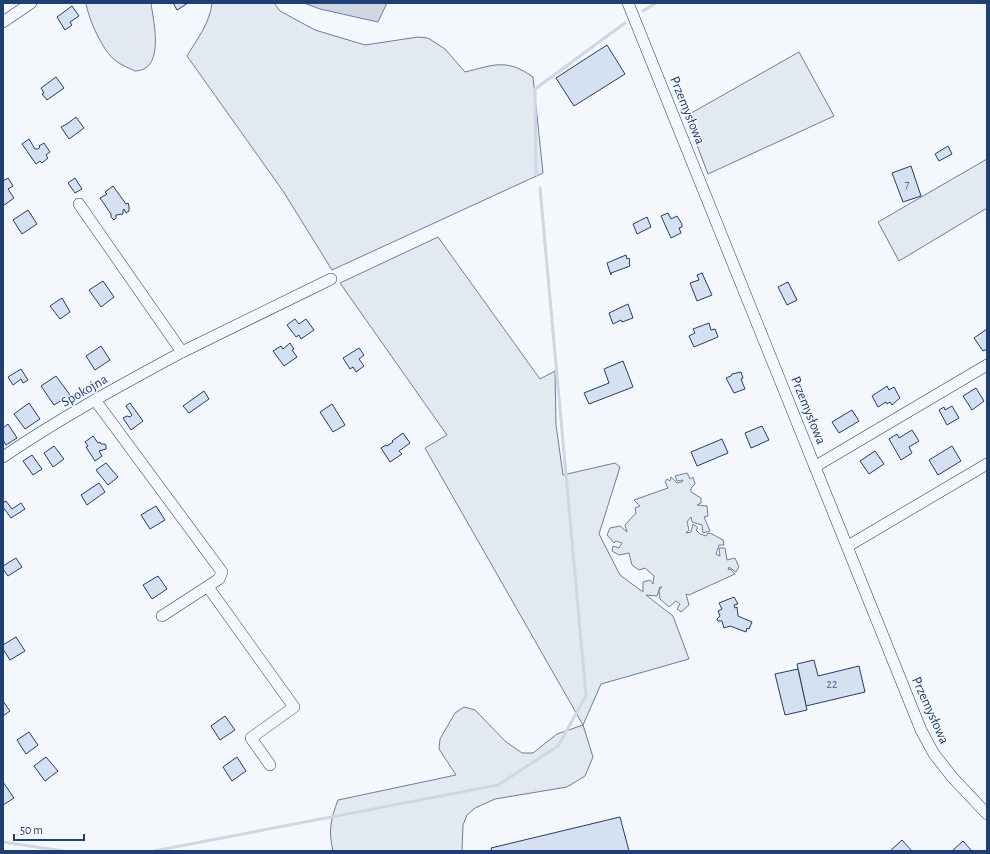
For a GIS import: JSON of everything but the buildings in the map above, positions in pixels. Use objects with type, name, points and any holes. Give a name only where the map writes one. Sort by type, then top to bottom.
[{"type":"street","points":[[3,22],[31,3]]},
{"type":"street","name":"Przemysłowa","points":[[628,3],[922,730],[934,754],[953,778],[987,814]]},
{"type":"street","points":[[79,204],[182,352]]},
{"type":"street","name":"Spokojna","points":[[3,457],[34,436],[95,400],[182,352],[331,280]]},
{"type":"street","points":[[816,466],[987,365]]},
{"type":"street","points":[[95,400],[222,572],[219,579],[162,616]]},
{"type":"street","points":[[848,546],[987,464]]},
{"type":"street","points":[[208,587],[294,706],[251,738],[270,765]]},
{"type":"shaded area","points":[[86,3],[151,3],[155,28],[155,48],[150,64],[144,69],[135,71],[120,64],[111,57],[101,43]]},
{"type":"shaded area","points":[[212,3],[274,3],[280,11],[315,30],[365,45],[418,37],[428,38],[445,49],[465,72],[492,65],[507,65],[524,71],[533,77],[543,173],[332,270],[283,191],[187,56],[206,24]]},
{"type":"shaded area","points":[[304,3],[387,3],[378,22],[320,9]]},
{"type":"shaded area","points":[[799,52],[834,116],[708,174],[686,116]]},
{"type":"shaded area","points":[[987,159],[987,208],[899,261],[878,222]]},
{"type":"shaded area","points":[[438,237],[540,379],[555,371],[556,425],[563,475],[615,463],[620,467],[599,534],[620,575],[643,592],[643,582],[650,580],[653,584],[654,576],[645,568],[639,570],[632,565],[629,553],[619,555],[612,551],[613,546],[619,548],[622,543],[616,541],[614,543],[607,535],[610,528],[620,526],[627,532],[625,525],[636,513],[635,508],[640,506],[634,500],[668,488],[665,482],[667,479],[670,481],[671,477],[677,483],[682,482],[683,480],[677,481],[675,476],[687,473],[690,479],[693,477],[695,484],[691,488],[691,492],[701,498],[701,503],[697,505],[707,506],[708,516],[704,517],[710,531],[703,533],[702,525],[692,522],[691,517],[687,522],[689,530],[686,533],[691,532],[693,524],[698,528],[696,530],[700,534],[706,536],[708,533],[712,534],[723,540],[724,545],[719,545],[716,554],[720,556],[719,548],[725,548],[727,560],[735,558],[739,567],[736,572],[729,567],[728,570],[730,569],[735,574],[689,595],[686,594],[689,605],[681,612],[677,609],[680,604],[676,601],[669,607],[660,599],[659,590],[657,596],[646,595],[673,616],[689,659],[601,684],[583,725],[425,448],[447,435],[340,283]]},
{"type":"shaded area","points":[[464,707],[475,710],[505,741],[522,753],[533,753],[557,734],[583,725],[593,757],[585,776],[567,787],[495,799],[475,808],[467,815],[463,825],[462,851],[333,851],[331,844],[331,825],[338,800],[456,775],[439,749],[440,739],[455,713]]},
{"type":"waterway","points":[[643,11],[656,3]]},
{"type":"waterway","points":[[536,175],[535,89],[625,23]]},
{"type":"waterway","points":[[154,851],[498,785],[558,746],[586,696],[540,188]]},
{"type":"waterway","points":[[3,842],[63,851]]}]
